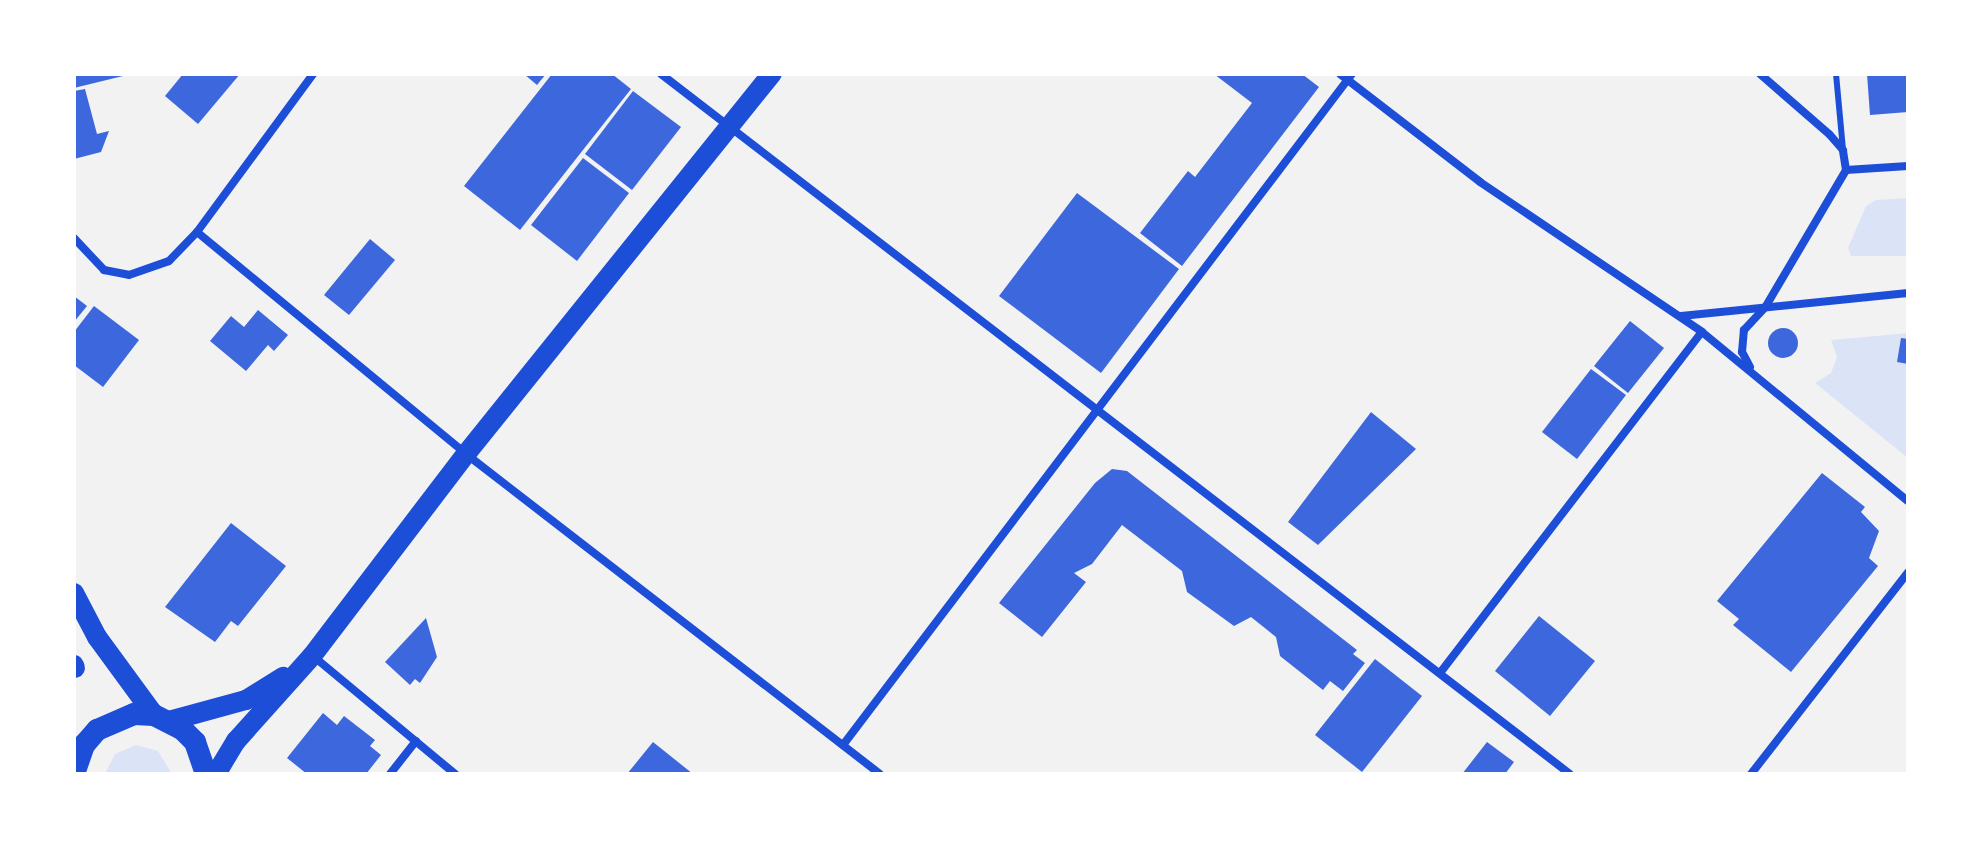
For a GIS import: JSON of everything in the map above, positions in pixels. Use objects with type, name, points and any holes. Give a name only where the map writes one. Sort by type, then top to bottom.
[{"type":"highway","points":[[74,768],[97,730],[134,714],[162,718],[195,742],[206,774]]},
{"type":"main road","points":[[216,774],[236,741],[312,656],[466,454],[772,74]]},
{"type":"main road","points":[[74,593],[97,637],[162,718],[246,700],[312,656]]},
{"type":"street","points":[[74,238],[104,270],[129,275],[169,261],[197,232],[313,74]]},
{"type":"street","points":[[661,74],[1570,774]]},
{"type":"street","points":[[1755,375],[1741,342],[1752,318],[1766,306],[1846,170],[1843,150],[1760,74]]},
{"type":"street","points":[[843,745],[1347,76],[1480,182],[1702,332],[1908,501]]},
{"type":"street","points":[[1846,170],[1908,166]]},
{"type":"street","points":[[197,232],[466,454],[880,774]]},
{"type":"street","points":[[1680,316],[1908,293]]},
{"type":"street","points":[[1440,673],[1702,332]]},
{"type":"street","points":[[1751,774],[1908,572]]},
{"type":"street","points":[[312,656],[455,774]]},
{"type":"street","points":[[390,774],[416,741]]},
{"type":"lane","points":[[1836,74],[1843,150]]},
{"type":"shaded area","points":[[1908,198],[1908,256],[1851,256],[1848,248],[1866,206],[1876,200]]},
{"type":"shaded area","points":[[1908,333],[1908,458],[1815,383],[1831,373],[1837,357],[1831,340]]},
{"type":"shaded area","points":[[136,745],[158,751],[172,774],[105,774],[115,754]]},
{"type":"building","points":[[74,74],[127,74],[127,75],[74,88]]},
{"type":"building","points":[[183,74],[240,74],[198,124],[165,96]]},
{"type":"building","points":[[524,74],[546,74],[537,85]]},
{"type":"building","points":[[552,74],[612,74],[631,89],[520,230],[464,186]]},
{"type":"building","points":[[1214,74],[1302,74],[1319,87],[1182,266],[1140,233],[1188,171],[1195,177],[1252,103]]},
{"type":"building","points":[[1867,74],[1908,74],[1908,112],[1870,115]]},
{"type":"building","points":[[85,89],[97,134],[109,131],[101,152],[74,159],[74,91]]},
{"type":"building","points":[[633,91],[681,127],[632,190],[585,154]]},
{"type":"building","points":[[583,158],[629,193],[577,261],[531,225]]},
{"type":"building","points":[[1077,193],[1179,269],[1101,373],[999,296]]},
{"type":"building","points":[[370,239],[395,260],[349,315],[324,295]]},
{"type":"building","points":[[74,296],[87,306],[74,322]]},
{"type":"building","points":[[94,306],[139,340],[103,387],[74,365],[74,332]]},
{"type":"building","points":[[258,310],[288,335],[274,351],[268,345],[246,371],[210,341],[231,316],[244,327]]},
{"type":"building","points":[[1630,321],[1664,348],[1628,393],[1594,366]]},
{"type":"building","points":[[1783,328],[1794,332],[1798,343],[1794,354],[1783,358],[1772,354],[1768,343],[1772,332]]},
{"type":"building","points":[[1901,338],[1908,339],[1908,364],[1897,362]]},
{"type":"building","points":[[1591,369],[1626,395],[1577,459],[1542,432]]},
{"type":"building","points":[[1371,412],[1416,449],[1318,545],[1288,522]]},
{"type":"building","points":[[1112,469],[1127,471],[1357,650],[1353,654],[1365,663],[1343,691],[1330,681],[1323,690],[1280,656],[1276,637],[1251,617],[1234,626],[1187,592],[1182,571],[1122,525],[1092,564],[1074,573],[1086,582],[1042,637],[999,603],[1095,483]]},
{"type":"building","points":[[1822,473],[1865,507],[1861,512],[1879,531],[1869,558],[1878,566],[1791,672],[1733,625],[1739,619],[1717,601]]},
{"type":"building","points":[[231,523],[286,566],[238,626],[231,621],[215,642],[165,607]]},
{"type":"building","points":[[1539,616],[1595,661],[1550,716],[1495,671]]},
{"type":"building","points":[[426,618],[437,657],[420,683],[415,679],[410,685],[385,662]]},
{"type":"building","points":[[1375,659],[1422,696],[1362,772],[1315,735]]},
{"type":"building","points":[[323,713],[337,725],[344,716],[375,740],[370,746],[381,755],[366,774],[307,774],[287,758]]},
{"type":"building","points":[[653,742],[693,774],[627,774]]},
{"type":"building","points":[[1487,742],[1514,762],[1505,774],[1462,774]]}]
